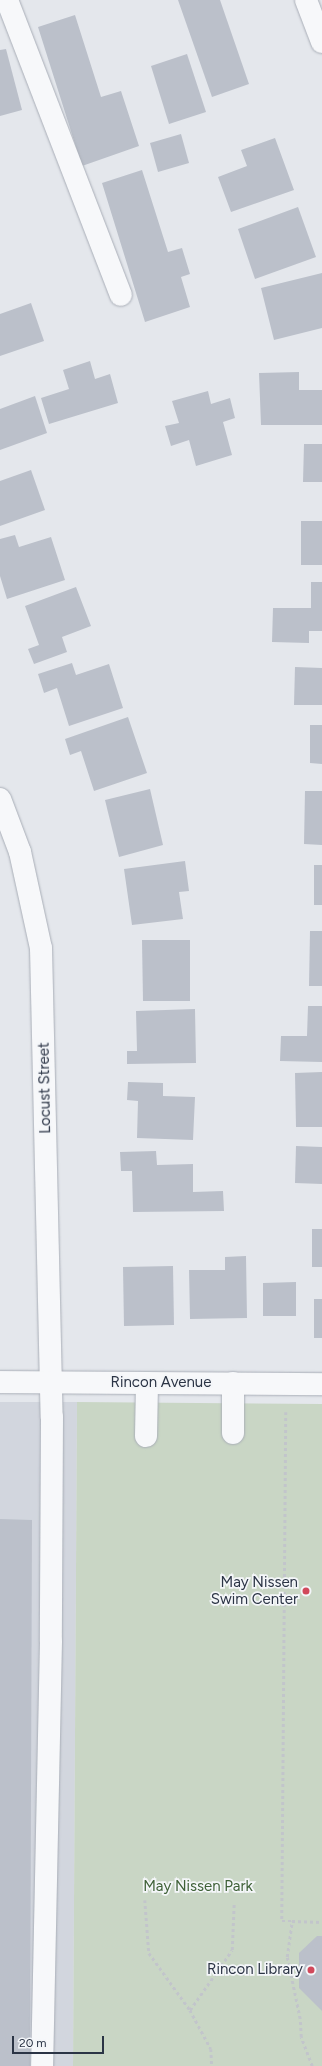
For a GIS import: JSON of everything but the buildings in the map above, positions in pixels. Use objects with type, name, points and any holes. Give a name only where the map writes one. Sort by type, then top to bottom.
[{"type":"street","points":[[7,0],[121,295]]},
{"type":"street","points":[[306,0],[322,42]]},
{"type":"street","name":"Locust Street","points":[[0,799],[20,852],[41,948],[52,1383],[51,1641],[42,2066]]},
{"type":"street","name":"Rincon Avenue","points":[[0,1382],[322,1384]]},
{"type":"street","points":[[146,1436],[147,1383]]},
{"type":"street","points":[[233,1383],[233,1432]]},
{"type":"path","points":[[286,1410],[282,1921],[322,1922]]},
{"type":"path","points":[[145,1900],[148,1953],[190,2010],[211,2048],[212,2066]]},
{"type":"path","points":[[190,2010],[232,1950],[234,1904]]},
{"type":"path","points":[[292,1921],[287,1957],[300,2019],[301,2037],[312,2066]]},
{"type":"shaded area","points":[[0,1402],[77,1402],[73,2066],[0,2066]]},
{"type":"green space","name":"May Nissen Park","points":[[77,1402],[322,1404],[322,2066],[73,2066]]},
{"type":"place","name":"May Nissen Swim Center","points":[[306,1591]]},
{"type":"place","name":"Rincon Library","points":[[311,1970]]}]
